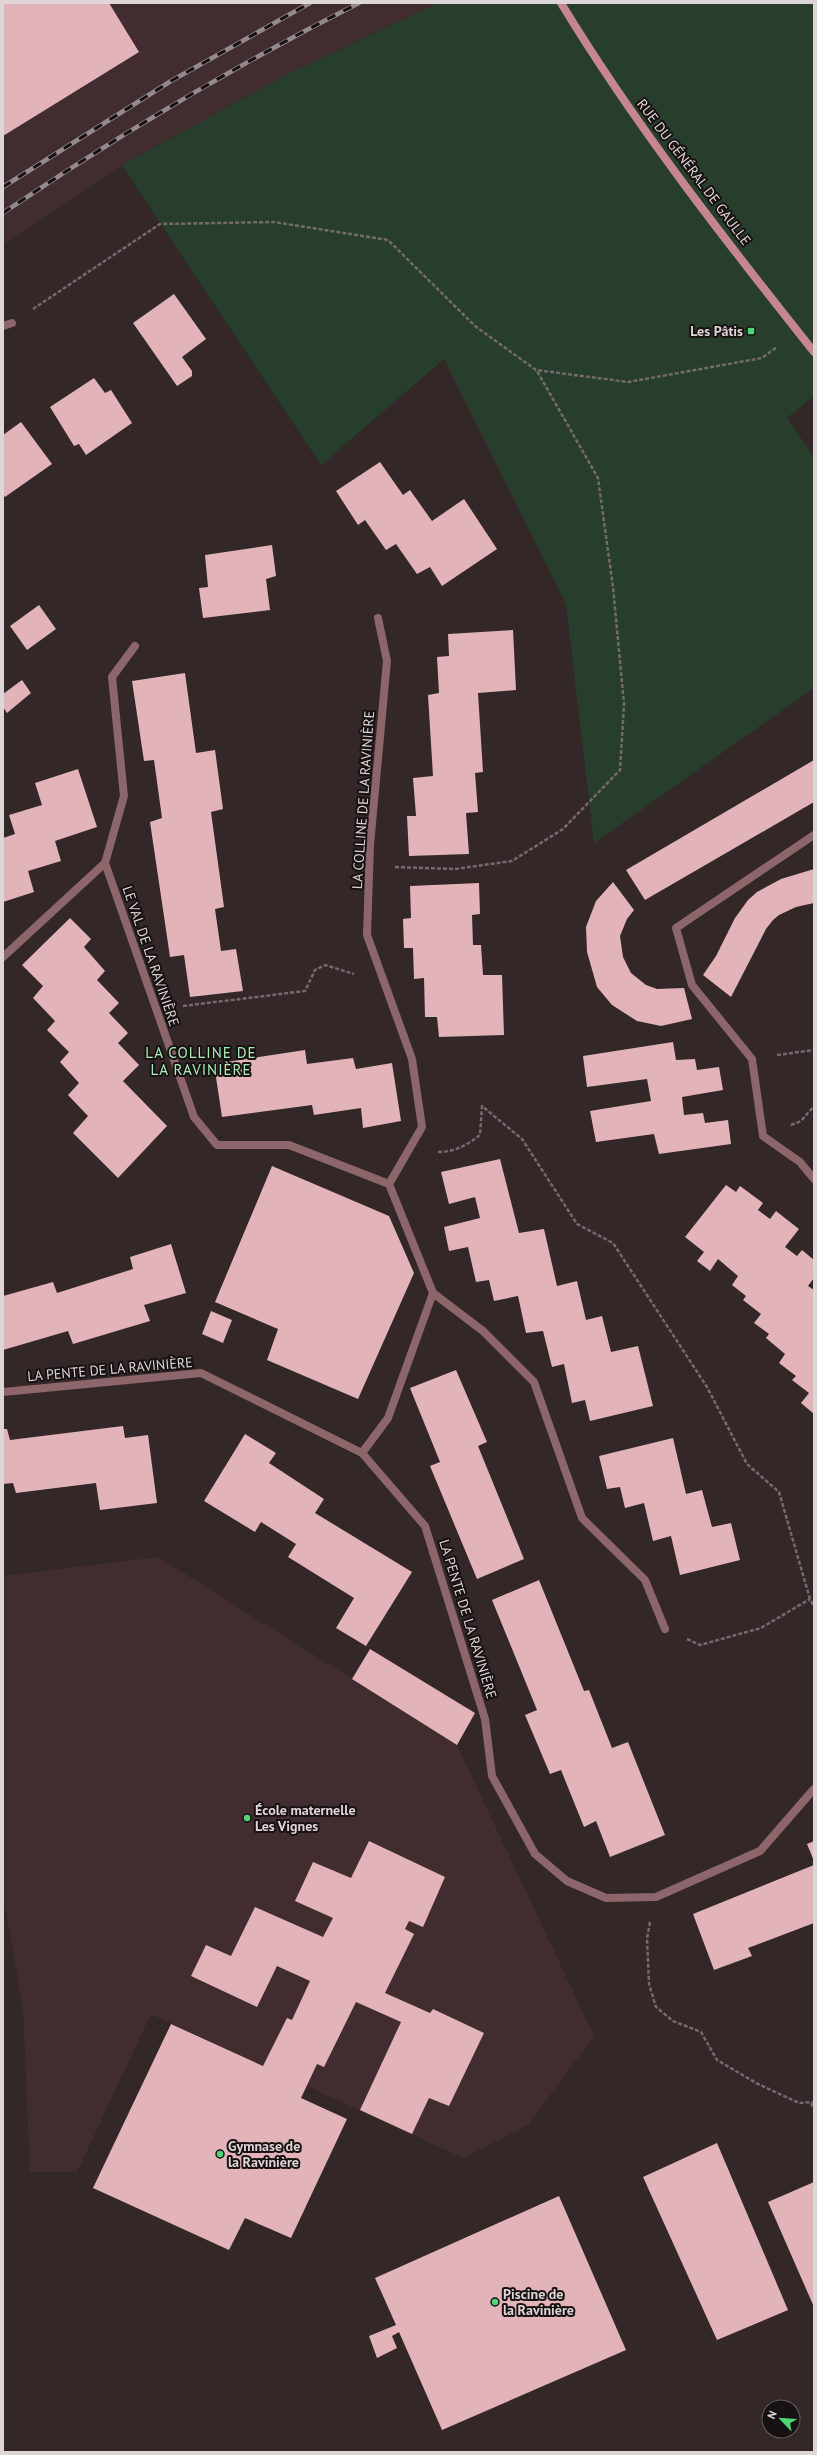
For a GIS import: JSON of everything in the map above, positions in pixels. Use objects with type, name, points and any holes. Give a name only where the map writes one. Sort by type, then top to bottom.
[{"type":"main road","name":"RUE DU GÉNÉRAL DE GAULLE","points":[[561,3],[624,99],[814,352]]},
{"type":"street","points":[[3,326],[12,323]]},
{"type":"street","name":"LA COLLINE DE LA RAVINIÈRE","points":[[378,618],[387,662],[369,866],[367,935],[412,1059],[422,1127],[389,1184]]},
{"type":"street","points":[[3,956],[105,863],[124,796],[112,677],[135,646]]},
{"type":"street","points":[[814,835],[676,928],[692,985],[752,1059],[763,1136],[800,1162],[814,1179]]},
{"type":"street","name":"LE VAL DE LA RAVINIÈRE","points":[[105,863],[194,1117],[217,1145],[290,1144],[389,1184]]},
{"type":"street","points":[[389,1184],[433,1293],[483,1331],[534,1382],[582,1518],[645,1580],[665,1629]]},
{"type":"street","points":[[362,1453],[388,1418],[433,1293]]},
{"type":"street","name":"LA PENTE DE LA RAVINIÈRE","points":[[3,1392],[201,1373],[362,1453],[425,1526],[485,1719],[492,1776],[535,1854],[568,1881],[606,1898],[656,1897],[760,1851],[814,1789]]},
{"type":"path","points":[[12,323],[160,224],[274,222],[388,240],[476,326],[536,370],[598,478],[613,587],[624,704],[620,770],[563,829],[512,861],[455,869],[369,866]]},
{"type":"path","points":[[536,370],[628,382],[762,358],[798,332]]},
{"type":"path","points":[[156,1009],[305,991],[315,970],[325,965],[352,974],[381,971]]},
{"type":"path","points":[[781,1055],[814,1050]]},
{"type":"path","points":[[407,1153],[448,1152],[467,1145],[480,1135],[482,1106],[522,1139],[577,1224],[613,1243],[707,1387],[747,1464],[779,1492],[810,1599],[814,1607]]},
{"type":"path","points":[[665,1629],[700,1645],[761,1628],[810,1599]]},
{"type":"path","points":[[656,1897],[647,1939],[649,1984],[656,2007],[673,2021],[701,2032],[717,2060],[758,2084],[799,2103],[813,2102],[814,2109]]},
{"type":"shaded area","points":[[3,3],[438,3],[286,75],[122,165],[3,245]]},
{"type":"shaded area","name":"École maternelle Les Vignes","points":[[158,1557],[457,1745],[594,2036],[528,2125],[463,2158],[151,2014],[77,2172],[30,2172],[23,2010],[3,1892],[3,1576]]},
{"type":"green space","points":[[438,3],[814,3],[814,396],[787,418],[814,457],[814,688],[594,843],[566,604],[444,359],[321,465],[122,165],[286,75]]},
{"type":"building","points":[[3,3],[109,3],[139,52],[3,136]]},
{"type":"building","points":[[174,294],[206,339],[182,357],[192,371],[192,376],[177,386],[133,323]]},
{"type":"building","points":[[94,378],[105,393],[111,390],[132,423],[86,455],[79,444],[74,446],[50,407]]},
{"type":"building","points":[[21,422],[52,464],[5,497],[3,494],[3,435]]},
{"type":"building","points":[[380,462],[403,495],[410,490],[432,521],[464,499],[497,549],[442,586],[430,567],[417,574],[396,544],[386,550],[365,520],[358,525],[336,491]]},
{"type":"building","points":[[272,545],[276,576],[266,579],[270,610],[203,618],[199,588],[208,587],[205,555]]},
{"type":"building","points":[[39,605],[56,629],[27,650],[10,626]]},
{"type":"building","points":[[513,630],[516,690],[478,693],[483,772],[475,773],[478,812],[466,813],[469,854],[409,856],[407,816],[416,816],[413,778],[433,776],[428,695],[439,693],[437,657],[449,656],[448,634]]},
{"type":"building","points":[[185,673],[196,753],[215,750],[223,809],[211,812],[224,907],[215,909],[221,951],[236,949],[243,991],[190,997],[184,955],[170,957],[150,822],[162,818],[154,760],[144,761],[132,681]]},
{"type":"building","points":[[22,680],[31,693],[7,713],[3,707],[3,694]]},
{"type":"building","points":[[814,760],[814,802],[645,900],[626,870]]},
{"type":"building","points":[[78,769],[97,827],[55,841],[61,861],[28,871],[34,892],[3,902],[3,838],[15,834],[9,815],[42,805],[35,783]]},
{"type":"building","points":[[814,869],[814,903],[796,907],[779,915],[773,920],[766,929],[731,997],[703,975],[716,956],[735,918],[748,900],[757,892],[781,879]]},
{"type":"building","points":[[613,882],[634,910],[627,919],[620,936],[623,957],[631,973],[646,985],[657,989],[684,988],[692,1019],[661,1026],[637,1021],[612,1005],[597,987],[587,952],[586,927],[596,901]]},
{"type":"building","points":[[479,883],[480,914],[472,915],[473,945],[481,945],[483,975],[502,975],[504,1035],[439,1037],[437,1017],[425,1017],[424,978],[414,979],[413,948],[404,948],[403,919],[411,918],[410,886]]},
{"type":"building","points":[[70,918],[91,939],[84,947],[105,971],[97,980],[119,1003],[109,1013],[128,1033],[118,1043],[139,1065],[123,1081],[167,1126],[118,1178],[73,1133],[88,1116],[68,1095],[79,1083],[60,1062],[69,1052],[47,1030],[55,1021],[33,998],[43,986],[22,965]]},
{"type":"building","points":[[673,1042],[676,1060],[695,1059],[697,1070],[719,1067],[723,1090],[682,1097],[684,1115],[703,1113],[705,1123],[728,1120],[731,1144],[659,1154],[654,1134],[596,1142],[590,1111],[651,1101],[647,1079],[587,1087],[583,1056]]},
{"type":"building","points":[[305,1050],[307,1064],[353,1058],[356,1069],[392,1063],[401,1121],[363,1128],[361,1108],[314,1115],[312,1105],[222,1117],[214,1064]]},
{"type":"building","points":[[500,1159],[519,1233],[544,1229],[557,1286],[577,1281],[586,1320],[602,1316],[611,1352],[638,1346],[653,1406],[590,1421],[585,1400],[572,1403],[564,1364],[552,1367],[543,1331],[526,1333],[518,1296],[494,1301],[489,1280],[476,1282],[468,1247],[449,1251],[444,1227],[480,1218],[475,1197],[449,1204],[441,1172]]},
{"type":"building","points":[[272,1166],[389,1216],[414,1273],[358,1399],[267,1360],[278,1329],[215,1302]]},
{"type":"building","points":[[726,1185],[736,1192],[740,1186],[763,1203],[758,1210],[770,1219],[776,1211],[799,1229],[785,1247],[797,1256],[802,1250],[814,1260],[814,1278],[808,1286],[814,1290],[814,1414],[801,1403],[809,1393],[792,1380],[796,1376],[779,1363],[785,1354],[766,1338],[769,1334],[754,1323],[761,1314],[743,1300],[746,1296],[732,1285],[738,1276],[718,1259],[710,1271],[697,1261],[704,1252],[685,1237]]},
{"type":"building","points":[[171,1244],[186,1293],[144,1305],[150,1321],[73,1344],[68,1331],[3,1350],[3,1296],[53,1282],[57,1293],[133,1269],[130,1257]]},
{"type":"building","points":[[211,1311],[232,1320],[223,1343],[202,1334]]},
{"type":"building","points":[[456,1370],[487,1442],[478,1446],[524,1559],[477,1579],[430,1466],[440,1462],[410,1388]]},
{"type":"building","points":[[123,1426],[125,1438],[148,1435],[157,1503],[100,1510],[96,1483],[16,1493],[13,1483],[3,1484],[3,1429],[7,1429],[10,1440]]},
{"type":"building","points":[[245,1434],[276,1453],[269,1463],[324,1499],[315,1513],[412,1572],[366,1646],[336,1628],[354,1598],[288,1557],[296,1544],[261,1522],[255,1532],[204,1501]]},
{"type":"building","points":[[673,1438],[686,1494],[702,1490],[712,1527],[731,1523],[740,1560],[680,1575],[671,1536],[653,1541],[644,1503],[625,1508],[620,1487],[607,1489],[599,1456]]},
{"type":"building","points":[[539,1580],[584,1691],[589,1690],[612,1748],[628,1742],[665,1835],[610,1857],[596,1821],[584,1827],[561,1770],[550,1774],[525,1715],[537,1710],[492,1600]]},
{"type":"building","points":[[370,1649],[475,1713],[457,1745],[352,1679]]},
{"type":"building","points":[[369,1841],[445,1877],[423,1927],[409,1921],[405,1929],[414,1934],[385,1993],[430,2013],[433,2009],[484,2033],[449,2106],[429,2098],[412,2134],[360,2110],[401,2022],[356,2002],[324,2067],[317,2064],[301,2098],[347,2119],[291,2238],[245,2218],[229,2250],[93,2188],[171,2024],[263,2066],[287,2018],[292,2020],[310,1981],[277,1966],[257,2007],[191,1976],[206,1945],[231,1956],[255,1907],[323,1937],[333,1918],[295,1901],[313,1862],[351,1878]]},
{"type":"building","points":[[814,1841],[814,1861],[807,1844]]},
{"type":"building","points":[[814,1865],[814,1923],[748,1948],[752,1956],[714,1970],[693,1914]]},
{"type":"building","points":[[717,2143],[788,2310],[717,2340],[643,2177]]},
{"type":"building","points":[[814,2182],[814,2307],[768,2202]]},
{"type":"building","name":"Piscine de la Ravinière","points":[[559,2196],[626,2350],[442,2430],[399,2332],[392,2336],[397,2348],[377,2358],[369,2336],[396,2325],[375,2278]]},
{"type":"railway","points":[[3,187],[171,81],[310,3]]},
{"type":"railway","points":[[3,213],[89,156],[222,76],[359,3]]},
{"type":"place","name":"Les Pâtis","points":[[751,331]]},
{"type":"place","name":"École maternelle Les Vignes","points":[[247,1818]]},
{"type":"place","name":"Gymnase de la Ravinière","points":[[220,2154]]},
{"type":"place","name":"Piscine de la Ravinière","points":[[495,2302]]},
{"type":"district","name":"LA COLLINE DE LA RAVINIÈRE","points":[[201,1062]]}]
